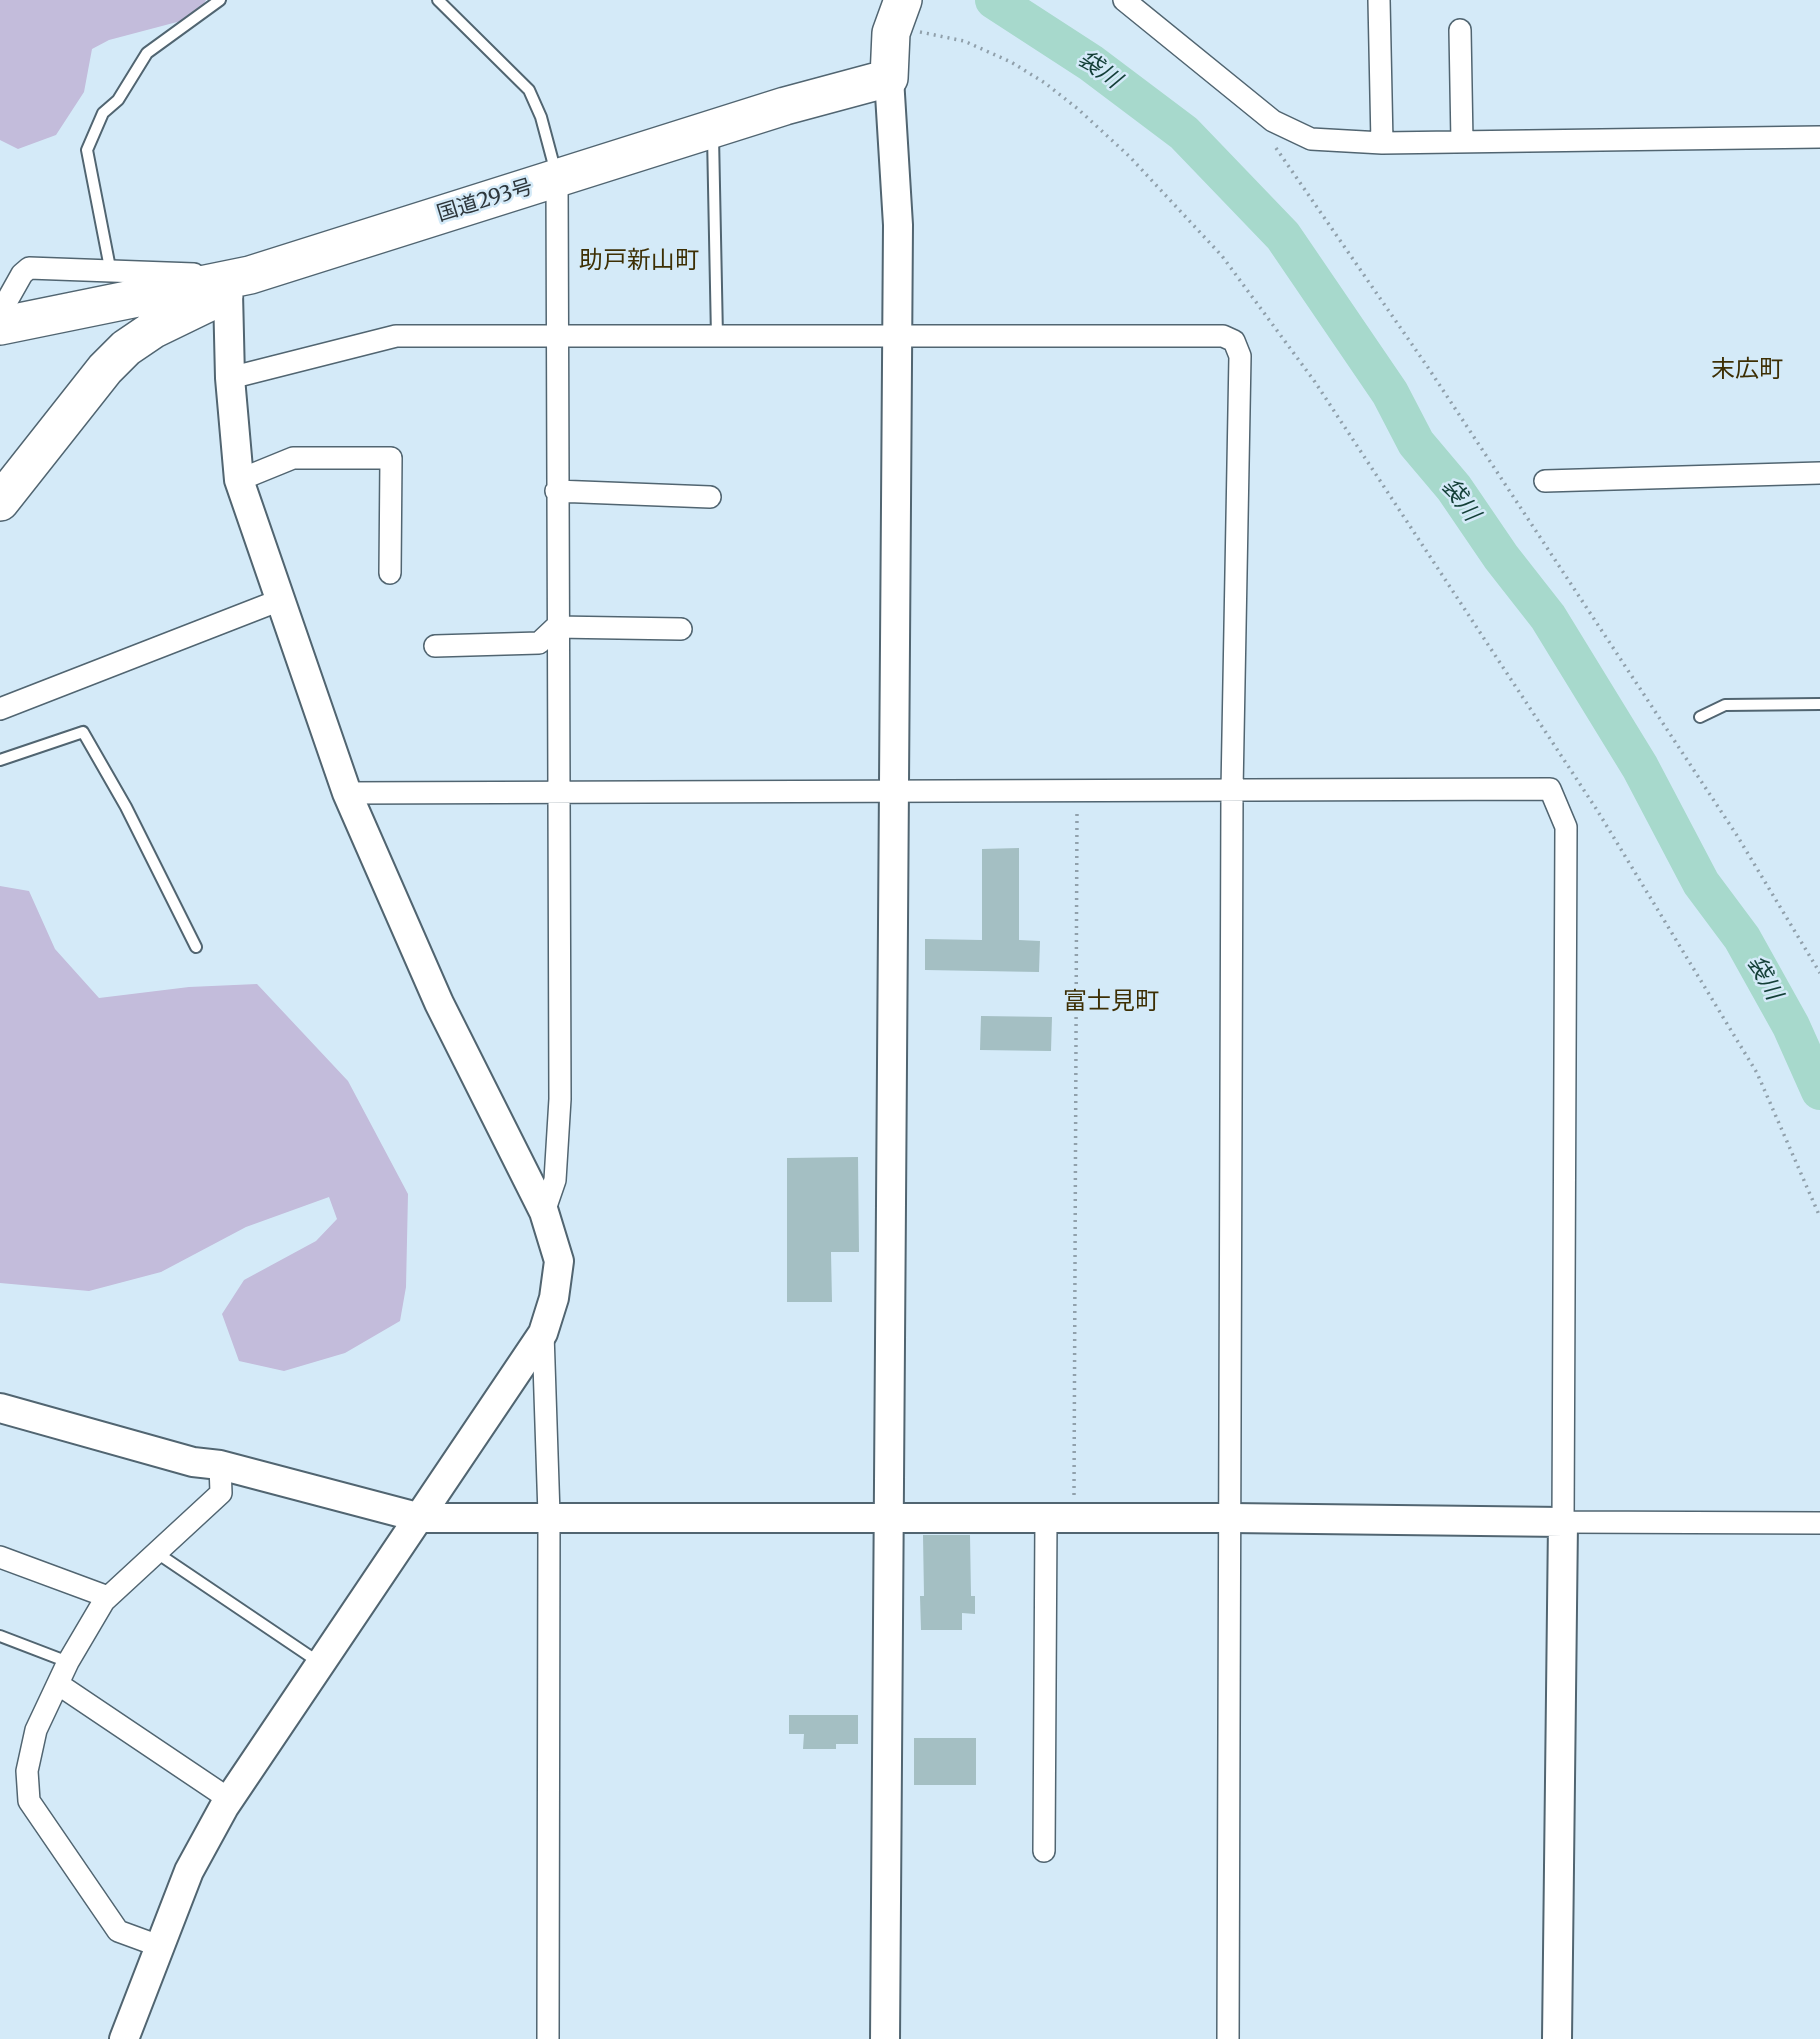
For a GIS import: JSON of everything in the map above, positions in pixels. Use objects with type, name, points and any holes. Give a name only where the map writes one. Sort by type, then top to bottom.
[{"type":"highway","points":[[889,78],[891,33],[907,13]]},
{"type":"highway","name":"国道293号","points":[[0,326],[235,283],[712,130],[889,78]]},
{"type":"highway","name":"国道293号","points":[[0,502],[105,369],[127,348],[154,329],[235,283]]},
{"type":"street","points":[[1124,0],[1273,121],[1290,131],[1333,142],[1382,144],[1820,137]]},
{"type":"street","points":[[1378,0],[1382,144]]},
{"type":"street","points":[[1460,30],[1462,142]]},
{"type":"street","points":[[885,2039],[897,192],[889,78]]},
{"type":"street","points":[[544,1212],[555,1181],[560,1099],[555,338],[557,179]]},
{"type":"street","points":[[0,313],[22,274],[29,268],[111,273],[217,274],[235,283],[230,378],[239,480],[346,793],[439,1003],[544,1212],[559,1261],[554,1298],[543,1333],[421,1518],[229,1799],[189,1871],[124,2039]]},
{"type":"street","points":[[230,378],[396,336],[1223,336],[1234,341],[1240,356],[1233,790],[1228,2039]]},
{"type":"street","points":[[239,480],[293,458],[391,458],[390,573]]},
{"type":"street","points":[[1545,481],[1820,473]]},
{"type":"street","points":[[556,491],[710,496]]},
{"type":"street","points":[[0,709],[280,600]]},
{"type":"street","points":[[435,646],[539,643],[556,627],[681,629]]},
{"type":"street","points":[[346,793],[892,789],[1550,789],[1566,827],[1563,1522],[1557,2039]]},
{"type":"street","points":[[543,1333],[550,1516],[548,2039]]},
{"type":"street","points":[[0,1408],[193,1461],[220,1465],[421,1518],[1231,1518],[1820,1523]]},
{"type":"street","points":[[159,1946],[118,1931],[29,1801],[27,1771],[36,1730],[68,1662],[108,1597],[220,1493],[220,1465]]},
{"type":"street","points":[[1045,1851],[1046,1519]]},
{"type":"street","points":[[0,1557],[108,1597]]},
{"type":"street","points":[[58,1684],[229,1799]]},
{"type":"lane","points":[[111,273],[87,150],[103,113],[118,100],[147,53],[220,0]]},
{"type":"lane","points":[[438,0],[529,90],[541,117],[557,179]]},
{"type":"lane","points":[[712,130],[715,151],[718,338]]},
{"type":"lane","points":[[1700,717],[1726,705],[1820,705]]},
{"type":"lane","points":[[0,760],[83,732],[126,807],[196,947]]},
{"type":"lane","points":[[157,1553],[321,1664]]},
{"type":"lane","points":[[0,1636],[68,1662]]},
{"type":"path","points":[[907,13],[1012,62],[1045,83],[1130,158],[1222,256],[1315,382],[1590,799],[1757,1073],[1820,1217]]},
{"type":"path","points":[[1270,140],[1292,166],[1429,369],[1736,834],[1819,970]]},
{"type":"path","points":[[1074,1518],[1077,790]]},
{"type":"path","points":[[1582,805],[1590,799]]},
{"type":"shaded area","points":[[0,0],[206,0],[196,17],[109,40],[92,49],[84,92],[56,135],[18,149],[0,140]]},
{"type":"shaded area","points":[[0,886],[29,891],[55,949],[99,998],[189,987],[257,984],[348,1081],[408,1194],[406,1287],[400,1321],[345,1353],[284,1371],[239,1361],[222,1314],[244,1280],[316,1241],[337,1219],[329,1197],[246,1227],[161,1272],[89,1291],[0,1283]]},
{"type":"building","points":[[1019,848],[1019,940],[1040,941],[1039,972],[925,970],[925,939],[982,940],[982,849]]},
{"type":"building","points":[[981,1016],[1052,1017],[1051,1051],[980,1050]]},
{"type":"building","points":[[858,1157],[859,1252],[831,1252],[832,1302],[787,1302],[787,1158]]},
{"type":"building","points":[[923,1535],[970,1535],[971,1596],[975,1596],[975,1614],[962,1613],[962,1630],[921,1630],[920,1596],[924,1596]]},
{"type":"building","points":[[789,1715],[858,1715],[858,1744],[836,1744],[836,1749],[803,1749],[804,1734],[789,1734]]},
{"type":"building","points":[[914,1738],[976,1738],[976,1785],[914,1785]]},
{"type":"waterway","name":"袋川","points":[[994,0],[1091,63],[1184,133],[1283,236],[1390,393],[1416,443],[1454,488],[1501,557],[1548,617],[1640,767],[1701,883],[1742,938],[1791,1026],[1820,1091]]},
{"type":"district","name":"助戸新山町","points":[[639,261]]},
{"type":"district","name":"末広町","points":[[1747,370]]},
{"type":"district","name":"富士見町","points":[[1111,1002]]}]
